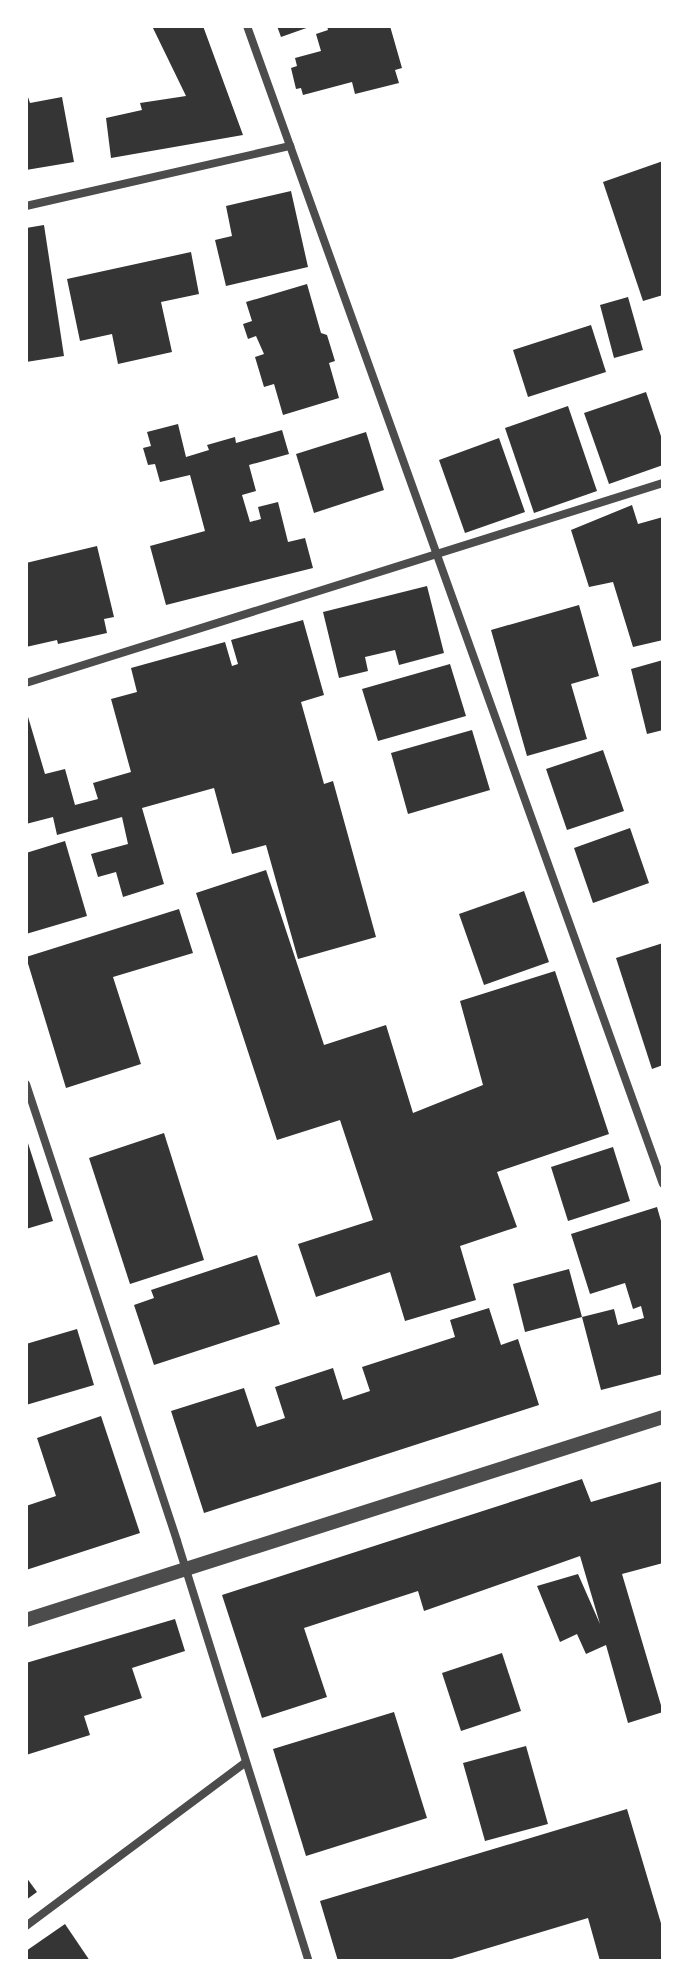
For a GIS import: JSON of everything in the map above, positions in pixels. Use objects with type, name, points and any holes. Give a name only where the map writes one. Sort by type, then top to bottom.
[{"type":"street","points":[[247,26],[663,1184]]},
{"type":"street","points":[[26,206],[290,146]]},
{"type":"street","points":[[26,683],[663,483]]},
{"type":"street","points":[[26,1084],[186,1570],[309,1961]]},
{"type":"street","points":[[26,1620],[663,1417]]},
{"type":"street","points":[[26,1926],[246,1762]]},
{"type":"building","points":[[152,26],[203,26],[243,135],[111,158],[106,118],[142,110],[140,103],[186,96]]},
{"type":"building","points":[[277,26],[312,26],[281,37]]},
{"type":"building","points":[[327,26],[390,26],[402,68],[395,70],[399,83],[355,94],[352,82],[303,95],[301,88],[296,89],[291,68],[297,66],[295,58],[321,51],[316,34],[328,30]]},
{"type":"building","points":[[26,91],[30,103],[62,97],[74,162],[26,170]]},
{"type":"building","points":[[663,161],[663,295],[643,301],[603,182]]},
{"type":"building","points":[[291,191],[308,267],[226,286],[215,240],[232,236],[226,206]]},
{"type":"building","points":[[44,225],[64,356],[26,362],[26,228]]},
{"type":"building","points":[[191,252],[199,294],[161,302],[172,352],[118,364],[112,334],[80,341],[67,279]]},
{"type":"building","points":[[307,284],[321,333],[327,335],[335,361],[329,363],[339,398],[283,415],[274,384],[264,387],[255,357],[264,354],[256,336],[248,339],[243,324],[252,321],[246,302]]},
{"type":"building","points":[[628,297],[643,350],[614,358],[600,305]]},
{"type":"building","points":[[591,325],[606,372],[528,397],[513,350]]},
{"type":"building","points":[[646,392],[663,442],[663,465],[609,484],[584,413]]},
{"type":"building","points":[[568,406],[597,491],[534,513],[505,428]]},
{"type":"building","points":[[178,424],[186,457],[209,450],[207,445],[235,437],[236,443],[282,430],[289,454],[249,465],[256,491],[242,495],[250,522],[261,519],[258,507],[278,502],[288,542],[305,538],[313,568],[166,605],[150,546],[205,531],[190,475],[160,482],[155,464],[148,465],[143,448],[151,446],[147,432]]},
{"type":"building","points":[[366,432],[384,490],[314,513],[296,454]]},
{"type":"building","points":[[499,438],[525,512],[465,533],[439,460]]},
{"type":"building","points":[[632,505],[638,524],[663,517],[663,640],[633,647],[613,582],[589,587],[571,530]]},
{"type":"building","points":[[97,546],[114,617],[104,619],[107,633],[58,644],[57,640],[26,647],[26,563]]},
{"type":"building","points":[[427,586],[444,653],[399,665],[395,650],[365,657],[368,671],[339,678],[323,612]]},
{"type":"building","points":[[579,605],[599,676],[571,684],[587,739],[527,756],[491,630]]},
{"type":"building","points":[[303,620],[324,695],[301,702],[324,784],[333,781],[376,937],[298,959],[266,845],[232,854],[214,788],[142,808],[164,884],[123,897],[116,872],[98,877],[91,854],[128,844],[122,817],[57,835],[53,817],[26,824],[26,710],[45,774],[65,769],[75,805],[98,799],[93,783],[131,772],[111,699],[137,692],[131,668],[225,642],[232,666],[238,664],[231,640]]},
{"type":"building","points":[[663,660],[663,730],[647,734],[631,669]]},
{"type":"building","points":[[450,664],[466,716],[378,741],[362,689]]},
{"type":"building","points":[[472,730],[490,790],[408,814],[391,753]]},
{"type":"building","points":[[603,750],[624,811],[567,830],[546,769]]},
{"type":"building","points":[[630,828],[649,883],[593,903],[574,848]]},
{"type":"building","points":[[65,841],[87,916],[26,934],[26,853]]},
{"type":"building","points":[[266,870],[324,1045],[386,1025],[413,1113],[483,1085],[460,1001],[555,971],[609,1134],[497,1172],[517,1227],[460,1246],[476,1300],[405,1321],[390,1272],[316,1297],[298,1244],[373,1220],[340,1120],[277,1140],[196,893]]},
{"type":"building","points":[[524,891],[549,962],[484,985],[459,914]]},
{"type":"building","points":[[179,909],[193,953],[113,977],[141,1064],[66,1088],[26,957]]},
{"type":"building","points":[[663,943],[663,1065],[652,1069],[616,958]]},
{"type":"building","points":[[164,1133],[204,1260],[130,1284],[89,1158]]},
{"type":"building","points":[[26,1137],[53,1221],[26,1229]]},
{"type":"building","points":[[613,1147],[630,1201],[568,1221],[551,1167]]},
{"type":"building","points":[[657,1207],[663,1228],[663,1374],[601,1390],[582,1317],[614,1309],[618,1325],[644,1318],[641,1306],[633,1309],[625,1283],[590,1294],[571,1234]]},
{"type":"building","points":[[257,1255],[280,1324],[154,1365],[134,1305],[154,1298],[151,1290]]},
{"type":"building","points":[[569,1269],[582,1317],[525,1332],[513,1284]]},
{"type":"building","points":[[489,1308],[501,1345],[518,1339],[539,1405],[204,1513],[171,1411],[244,1388],[257,1427],[285,1418],[275,1387],[333,1368],[343,1400],[370,1391],[362,1367],[455,1337],[450,1320]]},
{"type":"building","points":[[77,1329],[94,1385],[26,1405],[26,1344]]},
{"type":"building","points":[[101,1416],[140,1533],[26,1570],[26,1506],[56,1496],[37,1438]]},
{"type":"building","points":[[582,1479],[591,1502],[663,1481],[663,1563],[622,1574],[663,1712],[628,1723],[606,1645],[586,1654],[577,1634],[560,1642],[537,1586],[578,1574],[600,1624],[580,1556],[424,1611],[418,1591],[304,1628],[327,1697],[262,1718],[222,1595]]},
{"type":"building","points":[[175,1619],[185,1651],[132,1668],[142,1698],[84,1716],[90,1735],[26,1755],[26,1663]]},
{"type":"building","points":[[502,1653],[521,1711],[461,1731],[442,1673]]},
{"type":"building","points":[[394,1712],[427,1818],[306,1856],[273,1749]]},
{"type":"building","points":[[526,1746],[548,1824],[485,1841],[463,1763]]},
{"type":"building","points":[[627,1809],[663,1930],[663,1961],[600,1961],[588,1918],[445,1961],[338,1961],[320,1901]]},
{"type":"building","points":[[26,1877],[37,1892],[26,1900]]},
{"type":"building","points":[[65,1924],[90,1961],[26,1961],[26,1951]]}]
